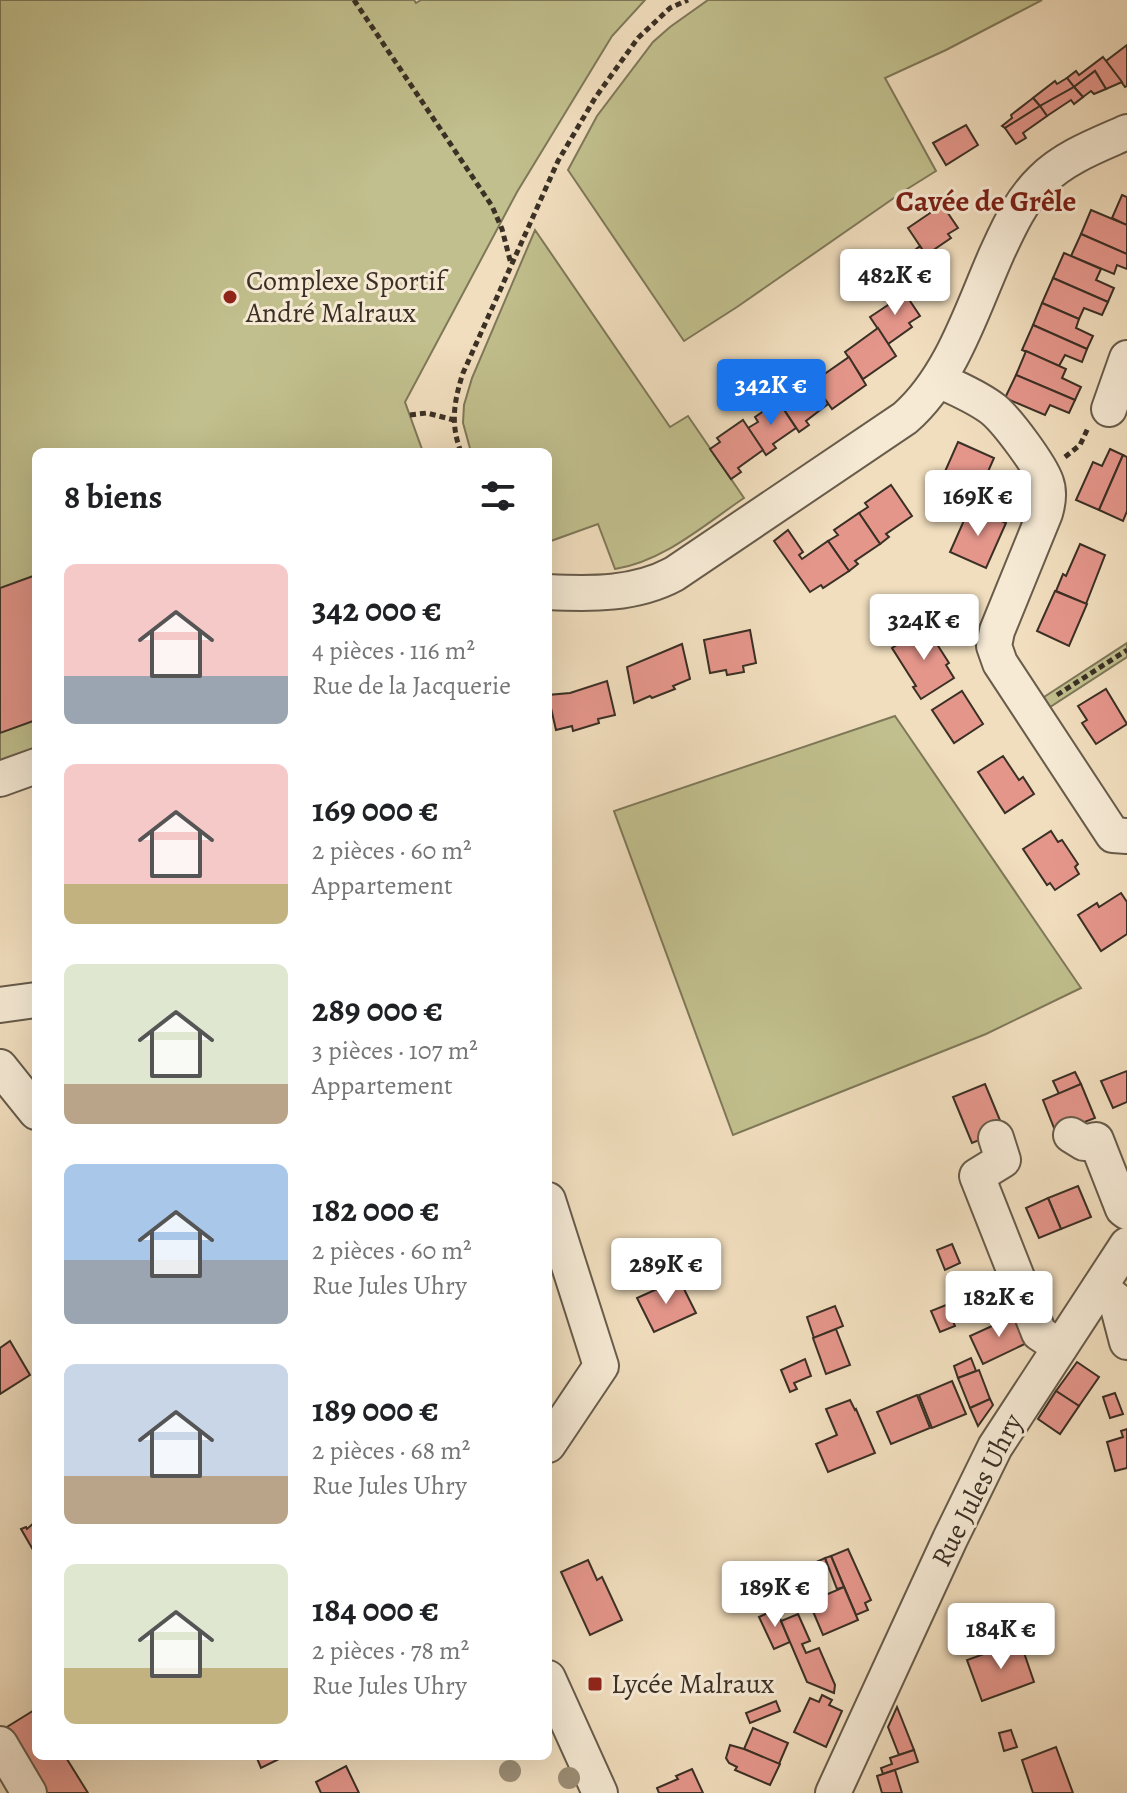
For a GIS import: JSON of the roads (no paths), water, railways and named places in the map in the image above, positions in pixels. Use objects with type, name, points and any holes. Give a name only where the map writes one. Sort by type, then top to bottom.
[{"type":"street","points":[[552,592],[585,594],[634,589],[661,581],[905,418],[939,380],[1009,228],[1032,191],[1056,168],[1127,132]]},
{"type":"street","points":[[1109,409],[1127,358]]},
{"type":"street","points":[[939,380],[984,403],[1003,419],[1043,475],[1048,492],[1045,513],[997,631],[994,646],[1000,663],[1113,835],[1127,836]]},
{"type":"street","points":[[0,779],[32,767]]},
{"type":"street","points":[[0,982],[32,978]]},
{"type":"street","points":[[0,1005],[32,1001]]},
{"type":"street","points":[[0,1067],[32,1107]]},
{"type":"street","points":[[1071,1135],[1084,1143],[1096,1140],[1123,1209],[1127,1212]]},
{"type":"street","points":[[996,1138],[1003,1160],[977,1176],[1039,1333],[1060,1347]]},
{"type":"street","points":[[552,1213],[601,1366],[552,1439]]},
{"type":"street","points":[[1117,1268],[1116,1300],[1127,1342]]},
{"type":"street","name":"Rue Jules Uhry","points":[[833,1793],[984,1468],[1009,1423],[1117,1268]]},
{"type":"street","points":[[552,1687],[600,1793]]},
{"type":"street","points":[[0,1744],[29,1793]]},
{"type":"place","name":"Complexe Sportif André Malraux","points":[[230,297]]},
{"type":"place","name":"Lycée Malraux","points":[[595,1684]]},
{"type":"district","name":"Cavée de Grêle","points":[[986,201]]}]
